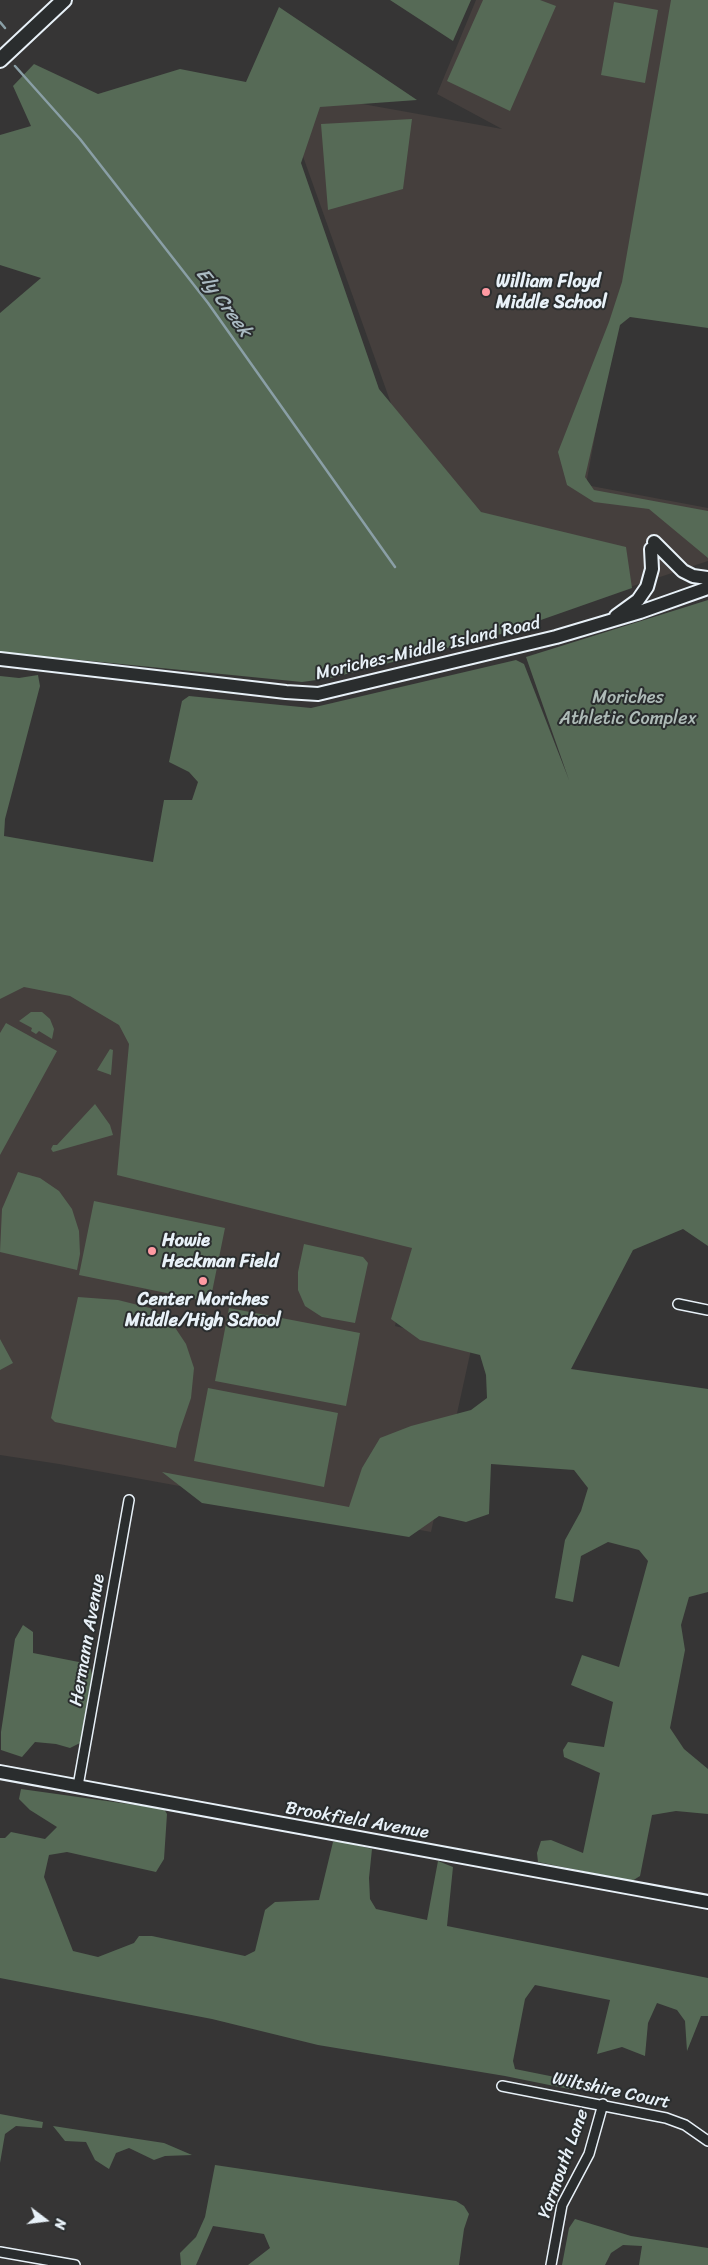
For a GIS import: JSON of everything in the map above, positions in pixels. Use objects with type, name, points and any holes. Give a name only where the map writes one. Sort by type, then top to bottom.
[{"type":"main road","points":[[0,60],[64,0]]},
{"type":"main road","points":[[604,624],[634,604],[647,587],[652,569],[652,545],[683,571],[697,577],[708,578]]},
{"type":"main road","name":"Moriches-Middle Island Road","points":[[0,659],[276,691],[318,694],[604,624],[708,588]]},
{"type":"main road","name":"Brookfield Avenue","points":[[0,1772],[708,1902]]},
{"type":"street","points":[[678,1304],[708,1310]]},
{"type":"street","name":"Hermann Avenue","points":[[78,1786],[130,1500]]},
{"type":"street","name":"Wiltshire Court","points":[[502,2086],[603,2104],[666,2118],[685,2125],[708,2141]]},
{"type":"street","name":"Yarmouth Lane","points":[[551,2265],[562,2206],[589,2154],[603,2104]]},
{"type":"street","points":[[0,2252],[75,2265]]},
{"type":"shaded area","name":"William Floyd Middle School","points":[[476,0],[674,0],[586,485],[708,508],[708,561],[513,626],[409,454],[279,89],[502,129],[437,94]]},
{"type":"shaded area","name":"Center Moriches Middle/High School","points":[[0,977],[148,1007],[415,1236],[395,1326],[472,1345],[431,1532],[59,1464],[0,1455]]},
{"type":"green space","points":[[390,0],[471,0],[453,41]]},
{"type":"green space","points":[[483,0],[540,0],[556,6],[510,111],[447,81]]},
{"type":"green space","points":[[671,0],[708,0],[708,328],[630,317],[620,325],[585,477],[594,490],[708,511],[708,558],[649,509],[594,502],[567,485],[558,452],[609,322],[622,282]]},
{"type":"green space","points":[[614,2],[658,10],[645,83],[601,75]]},
{"type":"green space","points":[[279,7],[417,100],[320,107],[301,163],[379,389],[481,512],[626,547],[632,588],[501,634],[331,678],[302,682],[0,652],[0,313],[41,278],[0,265],[0,135],[31,126],[13,86],[34,64],[98,94],[180,69],[246,82]]},
{"type":"green space","points":[[412,119],[403,189],[328,210],[321,124]]},
{"type":"green space","name":"Moriches Athletic Complex","points":[[708,600],[708,1246],[683,1229],[633,1250],[571,1369],[708,1389],[708,1592],[689,1597],[681,1625],[685,1650],[670,1728],[684,1749],[708,1769],[708,1814],[676,1811],[652,1815],[640,1876],[632,1881],[538,1862],[537,1853],[541,1841],[551,1840],[583,1853],[600,1773],[564,1757],[563,1750],[568,1742],[604,1747],[613,1702],[571,1685],[582,1655],[619,1667],[648,1561],[639,1550],[608,1542],[581,1556],[573,1602],[555,1598],[565,1540],[581,1511],[588,1488],[574,1470],[491,1464],[489,1514],[466,1522],[439,1516],[409,1537],[202,1503],[162,1472],[349,1507],[362,1468],[380,1438],[411,1426],[471,1410],[487,1398],[486,1375],[480,1355],[420,1340],[391,1319],[412,1248],[117,1175],[129,1044],[119,1025],[70,996],[24,987],[0,999],[0,676],[19,678],[38,675],[40,686],[5,819],[4,836],[153,862],[164,800],[192,800],[198,782],[189,772],[169,762],[182,701],[189,696],[311,708],[516,660],[524,664],[569,780],[526,657]]},
{"type":"green space","points":[[31,1012],[42,1012],[50,1019],[54,1029],[52,1039],[39,1031],[36,1034],[31,1031],[32,1028],[19,1021]]},
{"type":"green space","points":[[6,1023],[57,1051],[0,1155],[0,1033]]},
{"type":"green space","points":[[110,1049],[113,1050],[111,1075],[97,1070]]},
{"type":"green space","points":[[95,1104],[110,1125],[113,1135],[53,1152],[51,1149],[53,1145],[57,1145]]},
{"type":"green space","points":[[18,1172],[40,1178],[59,1191],[72,1209],[79,1231],[80,1254],[77,1270],[0,1252],[2,1209]]},
{"type":"green space","name":"Howie Heckman Field","points":[[94,1201],[225,1228],[210,1302],[79,1275]]},
{"type":"green space","points":[[304,1244],[363,1257],[368,1263],[355,1323],[322,1317],[305,1306],[298,1290],[298,1272]]},
{"type":"green space","points":[[78,1297],[118,1300],[150,1308],[172,1323],[186,1344],[194,1368],[191,1398],[176,1448],[55,1422],[51,1418]]},
{"type":"green space","points":[[229,1308],[360,1333],[346,1406],[215,1381]]},
{"type":"green space","points":[[0,1339],[13,1363],[0,1370]]},
{"type":"green space","points":[[208,1388],[338,1413],[324,1487],[194,1461]]},
{"type":"green space","points":[[23,1625],[33,1632],[33,1653],[89,1664],[92,1674],[80,1743],[70,1748],[56,1744],[35,1742],[22,1757],[1,1750],[1,1732],[15,1639]]},
{"type":"green space","points":[[21,1789],[164,1809],[167,1814],[164,1859],[156,1872],[67,1852],[49,1855],[44,1877],[73,1951],[98,1957],[134,1943],[139,1936],[152,1936],[245,1956],[255,1951],[265,1910],[275,1902],[319,1900],[333,1842],[339,1841],[372,1849],[369,1878],[370,1899],[376,1909],[427,1920],[438,1861],[453,1867],[447,1926],[708,1978],[708,2016],[701,2016],[687,2051],[685,2021],[677,2010],[657,2003],[648,2023],[645,2056],[622,2047],[597,2054],[610,2000],[535,1985],[525,1999],[513,2061],[515,2069],[585,2083],[579,2091],[505,2076],[318,2045],[212,2019],[0,1978],[0,1838],[5,1838],[11,1832],[45,1839],[57,1827],[30,1810],[19,1799]]},
{"type":"green space","points":[[0,2114],[43,2122],[42,2128],[16,2126],[5,2134],[0,2163]]},
{"type":"green space","points":[[53,2126],[164,2143],[192,2155],[165,2156],[154,2160],[129,2148],[116,2153],[109,2169],[95,2160],[86,2142],[65,2141]]},
{"type":"green space","points":[[215,2165],[456,2201],[464,2206],[469,2214],[464,2229],[459,2265],[248,2265],[270,2248],[264,2234],[213,2226],[196,2265],[181,2265],[180,2253],[196,2237],[205,2217]]},
{"type":"green space","points":[[575,2219],[631,2236],[708,2248],[708,2265],[639,2265],[642,2246],[623,2245],[611,2253],[605,2265],[562,2265],[569,2228]]},
{"type":"waterway","name":"Ely Creek","points":[[0,22],[5,28]]},
{"type":"waterway","name":"Ely Creek","points":[[15,66],[80,139],[208,303],[395,567]]},
{"type":"place","name":"William Floyd Middle School","points":[[486,292]]},
{"type":"place","name":"Howie Heckman Field","points":[[152,1251]]},
{"type":"place","name":"Center Moriches Middle/High School","points":[[203,1281]]}]
